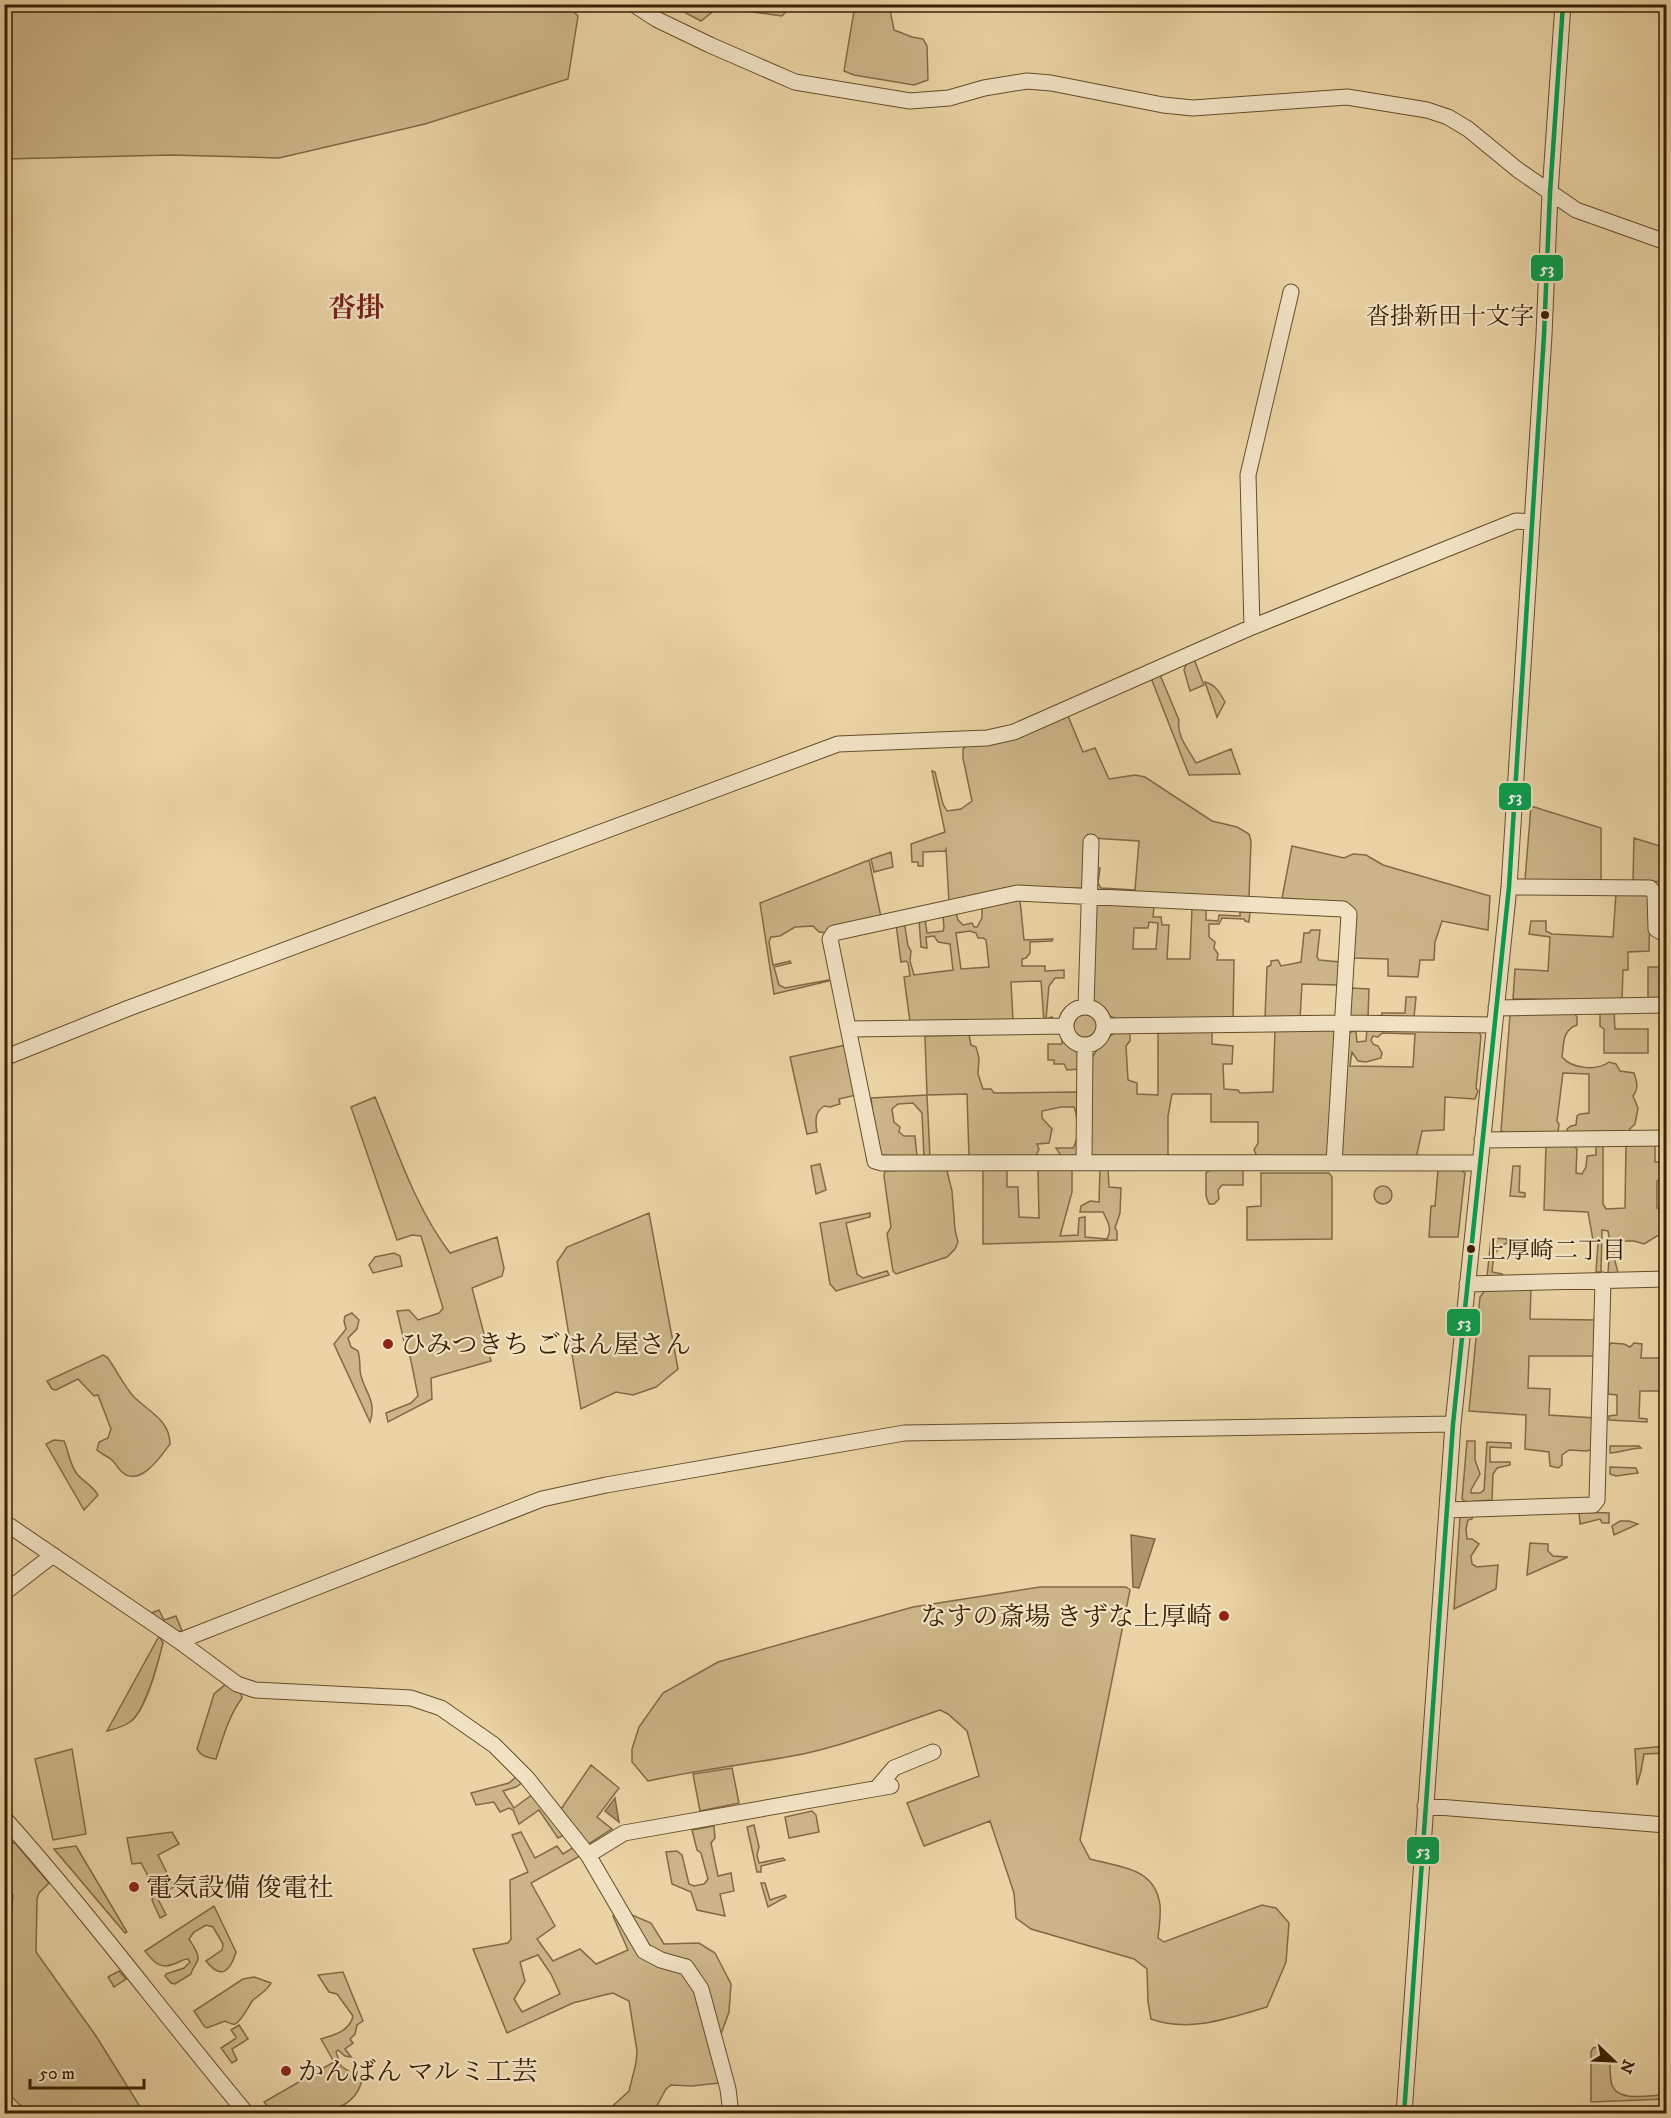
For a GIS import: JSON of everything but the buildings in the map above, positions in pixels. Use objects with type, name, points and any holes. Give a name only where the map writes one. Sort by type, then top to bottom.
[{"type":"street","points":[[633,4],[656,19],[795,82],[910,101],[949,98],[984,88],[1027,81],[1051,83],[1162,105],[1192,108],[1347,97],[1427,110],[1448,117],[1468,129],[1518,170],[1576,210],[1666,242]]},
{"type":"street","points":[[1404,2114],[1453,1424],[1509,887],[1563,4]]},
{"type":"street","points":[[1252,627],[1248,475],[1291,292]]},
{"type":"street","points":[[4,1058],[129,1008],[818,751],[846,743],[987,738],[1014,732],[1252,627],[1516,520],[1532,522]]},
{"type":"street","points":[[1086,1007],[1091,842]]},
{"type":"street","points":[[1509,887],[1650,888],[1655,894],[1656,929],[1666,933]]},
{"type":"street","points":[[1334,1163],[1349,914],[1343,909],[1017,893],[834,933],[830,939],[875,1161],[882,1164],[1480,1163]]},
{"type":"street","points":[[1496,1008],[1666,1005]]},
{"type":"street","points":[[1086,1007],[1100,1014],[1104,1026],[1101,1037],[1085,1045],[1079,1044],[1070,1037],[1066,1026],[1071,1014],[1086,1007]]},
{"type":"street","points":[[1104,1026],[1343,1023],[1494,1025]]},
{"type":"street","points":[[848,1029],[1066,1026]]},
{"type":"street","points":[[1084,1162],[1085,1045]]},
{"type":"street","points":[[1482,1140],[1666,1138]]},
{"type":"street","points":[[1467,1284],[1666,1279]]},
{"type":"street","points":[[1447,1510],[1593,1505],[1597,1500],[1603,1280]]},
{"type":"street","points":[[179,1641],[542,1499],[617,1483],[904,1433],[1453,1424]]},
{"type":"street","points":[[4,1522],[179,1641],[237,1684],[255,1690],[411,1698],[441,1708],[494,1745],[514,1763],[588,1855],[644,1951],[661,1960],[686,1966],[701,1989],[728,2089],[731,2114]]},
{"type":"street","points":[[4,1593],[53,1555]]},
{"type":"street","points":[[588,1855],[624,1833],[884,1787],[894,1768],[933,1752]]},
{"type":"street","points":[[1425,1806],[1666,1825]]},
{"type":"street","points":[[4,1818],[86,1915],[247,2114]]},
{"type":"shaded area","points":[[566,4],[578,16],[568,79],[425,124],[279,158],[171,155],[5,159],[5,5]]},
{"type":"shaded area","points":[[682,4],[721,5],[701,21],[680,10]]},
{"type":"shaded area","points":[[748,5],[792,5],[782,16],[753,12]]},
{"type":"shaded area","points":[[855,5],[889,5],[894,30],[923,39],[927,46],[928,80],[914,85],[854,75],[844,71]]},
{"type":"shaded area","points":[[1194,659],[1204,685],[1190,691],[1184,670],[1187,662]]},
{"type":"shaded area","points":[[1160,675],[1179,720],[1181,737],[1196,763],[1231,749],[1240,774],[1189,775],[1151,678]]},
{"type":"shaded area","points":[[1205,682],[1219,692],[1225,702],[1217,717]]},
{"type":"shaded area","points":[[1068,716],[1083,752],[1095,748],[1109,779],[1135,775],[1145,777],[1212,821],[1237,827],[1249,834],[1251,841],[1249,896],[1245,899],[1099,892],[1095,888],[1096,868],[1100,868],[1098,883],[1101,888],[1135,890],[1139,841],[1092,838],[1088,835],[1083,888],[1018,889],[949,902],[946,849],[945,851],[923,852],[923,866],[918,866],[918,862],[912,862],[911,844],[945,832],[932,771],[935,772],[947,811],[961,809],[972,801],[963,758],[963,749],[969,743]]},
{"type":"shaded area","points":[[1531,806],[1601,828],[1601,881],[1525,880]]},
{"type":"shaded area","points":[[1634,838],[1666,848],[1666,926],[1662,921],[1663,882],[1633,880]]},
{"type":"shaded area","points":[[1292,846],[1344,858],[1353,854],[1366,855],[1383,865],[1490,896],[1488,930],[1442,921],[1435,942],[1434,960],[1420,960],[1418,977],[1388,976],[1388,959],[1353,958],[1355,911],[1335,902],[1282,898]]},
{"type":"shaded area","points":[[891,852],[893,867],[874,872],[871,859]]},
{"type":"shaded area","points":[[869,860],[881,917],[840,934],[819,932],[813,926],[795,927],[780,936],[771,937],[769,942],[773,965],[790,961],[791,963],[774,967],[779,985],[785,988],[829,980],[774,994],[760,903]]},
{"type":"shaded area","points":[[1616,893],[1644,894],[1650,903],[1649,951],[1628,952],[1628,970],[1623,970],[1622,1000],[1513,999],[1515,969],[1548,971],[1550,937],[1529,934],[1531,921],[1546,921],[1546,931],[1552,934],[1613,937]]},
{"type":"shaded area","points":[[1020,900],[1024,940],[1053,939],[1052,941],[1030,942],[1030,953],[1022,959],[1022,966],[1045,966],[1045,971],[1064,970],[1064,978],[1055,978],[1049,986],[1046,1019],[1052,1017],[1054,1020],[1044,1022],[1041,981],[1011,982],[1013,1021],[910,1022],[904,977],[910,976],[908,963],[901,962],[896,924],[902,924],[905,927],[914,975],[953,970],[950,944],[938,942],[934,936],[926,937],[927,948],[921,947],[919,920],[925,919],[927,933],[943,931],[943,915],[956,913],[963,925],[972,923],[974,927],[977,927],[982,918],[982,907]],"holes":[[[970,931],[976,933],[978,938],[986,940],[989,967],[961,969],[956,933]]]},
{"type":"shaded area","points":[[1098,903],[1154,906],[1153,917],[1161,917],[1162,925],[1169,925],[1167,959],[1190,959],[1192,908],[1206,908],[1206,920],[1218,921],[1219,915],[1240,916],[1240,912],[1250,912],[1249,922],[1244,919],[1222,918],[1219,924],[1209,924],[1209,937],[1215,942],[1217,960],[1234,960],[1233,1019],[1119,1019],[1105,1015],[1092,998],[1093,909]],"holes":[[[1149,922],[1158,923],[1156,949],[1133,949],[1134,928],[1148,928]]]},
{"type":"shaded area","points":[[1311,930],[1320,930],[1317,957],[1319,960],[1340,962],[1338,985],[1302,984],[1300,1019],[1265,1018],[1267,967],[1271,965],[1271,961],[1278,960],[1281,966],[1301,962],[1304,933],[1309,933]]},
{"type":"shaded area","points":[[1648,967],[1666,967],[1666,1001],[1648,1001]]},
{"type":"shaded area","points":[[1351,988],[1369,989],[1368,1018],[1354,1018],[1349,1014]]},
{"type":"shaded area","points":[[1406,997],[1416,997],[1414,1017],[1381,1017],[1382,1013],[1405,1013]]},
{"type":"shaded area","points":[[1083,1012],[1093,1013],[1099,1021],[1097,1034],[1086,1040],[1074,1034],[1071,1026],[1075,1017]]},
{"type":"shaded area","points":[[1573,1012],[1577,1017],[1577,1025],[1566,1034],[1562,1057],[1572,1064],[1591,1068],[1609,1062],[1616,1064],[1620,1071],[1634,1073],[1637,1085],[1633,1096],[1638,1108],[1635,1124],[1628,1131],[1569,1134],[1567,1129],[1576,1125],[1577,1116],[1589,1113],[1589,1074],[1563,1073],[1557,1121],[1558,1133],[1505,1133],[1501,1131],[1510,1015]]},
{"type":"shaded area","points":[[1614,1012],[1615,1029],[1648,1029],[1648,1053],[1604,1053],[1604,1029],[1600,1026],[1600,1013]]},
{"type":"shaded area","points":[[1367,1029],[1479,1032],[1481,1036],[1476,1088],[1478,1091],[1475,1099],[1445,1097],[1444,1130],[1422,1131],[1417,1154],[1412,1160],[1257,1156],[1254,1150],[1258,1143],[1258,1122],[1211,1122],[1211,1094],[1172,1094],[1168,1116],[1168,1156],[1090,1156],[1091,1060],[1100,1044],[1117,1032],[1130,1032],[1130,1041],[1126,1046],[1128,1080],[1137,1083],[1137,1094],[1158,1095],[1158,1033],[1212,1032],[1212,1044],[1233,1046],[1232,1064],[1223,1064],[1224,1089],[1238,1090],[1240,1093],[1273,1092],[1275,1030],[1337,1030],[1348,1034],[1353,1031],[1356,1032],[1357,1042],[1366,1041]],"holes":[[[1382,1033],[1415,1034],[1413,1067],[1350,1066],[1352,1052],[1358,1061],[1366,1062],[1381,1058],[1382,1053],[1371,1040],[1373,1036],[1378,1037]]]},
{"type":"shaded area","points":[[969,1035],[971,1045],[976,1047],[979,1058],[978,1074],[983,1089],[991,1089],[994,1093],[1079,1092],[1078,1153],[1075,1157],[1062,1157],[1056,1148],[1073,1148],[1077,1134],[1074,1107],[1061,1107],[1042,1111],[1042,1118],[1052,1129],[1049,1143],[1037,1144],[1039,1149],[1036,1156],[969,1157],[967,1094],[927,1095],[925,1036]]},
{"type":"shaded area","points":[[1062,1040],[1076,1051],[1079,1069],[1067,1070],[1064,1064],[1054,1064],[1054,1060],[1048,1060],[1048,1044],[1062,1044]]},
{"type":"shaded area","points":[[846,1045],[856,1095],[839,1099],[840,1104],[824,1106],[816,1117],[817,1132],[807,1134],[790,1057]]},
{"type":"shaded area","points":[[927,1095],[930,1157],[924,1158],[922,1113],[913,1103],[898,1104],[892,1109],[894,1122],[900,1127],[899,1132],[904,1136],[915,1136],[917,1157],[879,1155],[871,1098]]},
{"type":"shaded area","points":[[375,1097],[417,1197],[450,1253],[497,1237],[504,1268],[502,1276],[472,1288],[491,1361],[431,1378],[432,1399],[388,1422],[386,1413],[411,1403],[418,1396],[410,1356],[397,1311],[409,1310],[418,1320],[439,1313],[443,1308],[421,1236],[412,1235],[397,1240],[351,1107]]},
{"type":"shaded area","points":[[1626,1144],[1655,1144],[1655,1162],[1664,1162],[1661,1179],[1657,1181],[1657,1208],[1666,1208],[1666,1236],[1657,1236],[1644,1244],[1634,1241],[1617,1241],[1614,1252],[1618,1273],[1608,1273],[1610,1245],[1608,1231],[1602,1230],[1601,1272],[1596,1272],[1598,1244],[1593,1240],[1588,1212],[1544,1210],[1546,1145],[1573,1145],[1577,1149],[1576,1173],[1582,1174],[1586,1167],[1587,1156],[1596,1155],[1596,1145],[1603,1146],[1603,1204],[1606,1209],[1625,1208]]},
{"type":"shaded area","points":[[820,1164],[826,1190],[816,1194],[811,1166]]},
{"type":"shaded area","points":[[1513,1166],[1520,1166],[1519,1192],[1525,1193],[1525,1197],[1510,1196]]},
{"type":"shaded area","points":[[943,1168],[947,1171],[952,1191],[958,1242],[955,1249],[947,1257],[896,1274],[893,1271],[887,1234],[891,1227],[885,1171]]},
{"type":"shaded area","points":[[1108,1168],[1109,1187],[1121,1188],[1120,1213],[1115,1228],[1117,1240],[983,1244],[983,1169],[1007,1169],[1007,1187],[1018,1187],[1019,1217],[1039,1218],[1038,1169],[1072,1169],[1072,1192],[1060,1236],[1078,1235],[1079,1218],[1085,1217],[1085,1237],[1107,1239],[1108,1221],[1103,1212],[1080,1212],[1081,1206],[1090,1201],[1099,1202],[1100,1169]]},
{"type":"shaded area","points":[[1212,1169],[1243,1169],[1243,1185],[1222,1185],[1218,1190],[1219,1199],[1214,1204],[1209,1204],[1206,1196],[1206,1173]]},
{"type":"shaded area","points":[[1460,1169],[1465,1173],[1458,1237],[1429,1237],[1431,1206],[1435,1206],[1438,1170]]},
{"type":"shaded area","points":[[1261,1173],[1329,1173],[1332,1177],[1332,1239],[1247,1240],[1247,1207],[1261,1206]]},
{"type":"shaded area","points":[[1383,1186],[1389,1189],[1392,1195],[1389,1201],[1383,1204],[1377,1201],[1374,1195],[1377,1189]]},
{"type":"shaded area","points":[[649,1213],[678,1369],[656,1387],[633,1395],[616,1392],[581,1409],[557,1262],[567,1247]]},
{"type":"shaded area","points":[[870,1213],[870,1217],[846,1223],[857,1274],[863,1278],[887,1271],[889,1275],[836,1291],[830,1284],[820,1223]]},
{"type":"shaded area","points":[[1491,1238],[1507,1239],[1507,1243],[1495,1254],[1492,1272],[1502,1274],[1504,1277],[1487,1277]]},
{"type":"shaded area","points":[[394,1253],[400,1256],[402,1266],[373,1273],[369,1265],[375,1257]]},
{"type":"shaded area","points":[[1486,1289],[1531,1289],[1530,1319],[1596,1320],[1596,1356],[1529,1356],[1528,1388],[1550,1389],[1549,1415],[1595,1418],[1592,1449],[1569,1450],[1562,1455],[1562,1465],[1558,1468],[1550,1466],[1549,1452],[1525,1449],[1526,1415],[1469,1411],[1480,1297]]},
{"type":"shaded area","points":[[352,1313],[359,1320],[357,1329],[348,1338],[351,1347],[358,1351],[361,1376],[371,1400],[370,1422],[334,1344],[346,1329],[345,1316]]},
{"type":"shaded area","points":[[1611,1343],[1630,1347],[1634,1343],[1642,1344],[1641,1358],[1664,1358],[1666,1391],[1640,1391],[1639,1418],[1647,1419],[1647,1422],[1609,1420],[1609,1416],[1617,1415],[1617,1395],[1608,1394],[1609,1346]]},
{"type":"shaded area","points":[[103,1355],[107,1357],[134,1397],[162,1422],[169,1436],[170,1444],[161,1456],[143,1473],[136,1476],[129,1476],[122,1472],[111,1459],[97,1450],[99,1442],[108,1438],[111,1429],[98,1395],[94,1396],[78,1379],[56,1390],[52,1389],[47,1381]]},
{"type":"shaded area","points":[[54,1440],[64,1441],[74,1470],[98,1495],[84,1510],[46,1444]]},
{"type":"shaded area","points":[[1467,1441],[1475,1441],[1475,1460],[1480,1474],[1471,1493],[1480,1493],[1484,1490],[1487,1442],[1511,1443],[1511,1448],[1490,1447],[1490,1462],[1510,1462],[1510,1465],[1497,1468],[1493,1474],[1492,1500],[1466,1502],[1462,1499]]},
{"type":"shaded area","points":[[1610,1446],[1639,1446],[1641,1448],[1610,1453]]},
{"type":"shaded area","points":[[1610,1467],[1636,1468],[1638,1473],[1616,1476],[1610,1474]]},
{"type":"shaded area","points":[[1473,1512],[1466,1529],[1467,1539],[1472,1539],[1479,1544],[1471,1556],[1472,1564],[1477,1567],[1498,1565],[1496,1589],[1454,1609],[1460,1517]]},
{"type":"shaded area","points":[[1579,1512],[1609,1513],[1609,1523],[1602,1523],[1600,1519],[1580,1524]]},
{"type":"shaded area","points":[[1620,1521],[1638,1524],[1614,1535],[1612,1526]]},
{"type":"shaded area","points":[[1131,1535],[1155,1539],[1139,1588],[1133,1587]]},
{"type":"shaded area","points":[[1530,1543],[1548,1544],[1548,1551],[1553,1556],[1568,1557],[1527,1575]]},
{"type":"shaded area","points":[[1040,1587],[1126,1587],[1130,1590],[1080,1840],[1090,1859],[1124,1867],[1143,1876],[1151,1883],[1157,1892],[1160,1905],[1158,1938],[1164,1942],[1262,1905],[1276,1908],[1289,1923],[1286,1962],[1267,2007],[1195,2024],[1180,2025],[1151,2019],[1147,1969],[1134,1959],[1031,1929],[1016,1918],[1014,1893],[990,1821],[924,1846],[907,1803],[979,1776],[967,1731],[940,1710],[821,1750],[648,1781],[632,1762],[632,1749],[639,1727],[663,1693],[718,1662],[913,1607]]},
{"type":"shaded area","points":[[159,1610],[164,1620],[176,1616],[182,1631],[175,1632],[149,1614]]},
{"type":"shaded area","points":[[160,1637],[163,1643],[161,1652],[151,1686],[141,1708],[130,1722],[107,1731],[158,1638]]},
{"type":"shaded area","points":[[226,1684],[240,1691],[242,1698],[229,1720],[216,1759],[203,1756],[197,1749],[214,1694]]},
{"type":"shaded area","points":[[1666,1746],[1666,1753],[1644,1754],[1637,1785],[1635,1749]]},
{"type":"shaded area","points":[[72,1749],[86,1834],[53,1840],[35,1759]]},
{"type":"shaded area","points":[[591,1765],[619,1788],[597,1817],[612,1829],[587,1845],[559,1812]]},
{"type":"shaded area","points":[[732,1768],[739,1803],[700,1811],[693,1774]]},
{"type":"shaded area","points":[[516,1777],[523,1782],[503,1791],[514,1808],[533,1794],[564,1835],[558,1838],[539,1810],[519,1824],[513,1810],[509,1808],[500,1812],[494,1802],[476,1805],[471,1793],[509,1783]]},
{"type":"shaded area","points":[[615,1798],[619,1822],[605,1811]]},
{"type":"shaded area","points":[[812,1811],[816,1815],[819,1832],[789,1838],[785,1817]]},
{"type":"shaded area","points":[[754,1825],[759,1847],[757,1855],[759,1863],[783,1858],[785,1860],[761,1866],[761,1872],[757,1872],[747,1827]]},
{"type":"shaded area","points":[[714,1826],[715,1838],[711,1843],[718,1876],[731,1873],[734,1891],[720,1894],[725,1916],[697,1910],[691,1892],[672,1884],[666,1852],[677,1851],[682,1855],[689,1884],[694,1886],[704,1884],[708,1879],[692,1830]]},
{"type":"shaded area","points":[[172,1832],[179,1844],[158,1855],[174,1887],[159,1895],[158,1899],[166,1915],[160,1918],[152,1900],[155,1889],[141,1863],[132,1864],[127,1838]]},
{"type":"shaded area","points":[[521,1832],[535,1858],[557,1846],[563,1854],[574,1847],[580,1856],[531,1883],[555,1926],[537,1939],[553,1961],[580,1949],[596,1964],[628,1950],[613,1916],[625,1912],[651,1923],[664,1944],[699,1943],[715,1953],[731,1984],[729,2012],[721,2034],[719,2083],[692,2086],[671,2085],[666,2089],[653,2113],[605,2113],[629,2091],[637,2051],[629,2001],[613,1993],[573,2003],[507,2033],[473,1949],[508,1943],[511,1939],[510,1880],[528,1872],[512,1835]],"holes":[[[538,1955],[551,1974],[560,1994],[522,2012],[514,1999],[525,1981],[520,1962]]]},
{"type":"shaded area","points":[[4,1842],[15,1843],[49,1883],[39,1893],[37,1899],[36,1952],[96,2036],[144,2113],[28,2113],[5,2090],[5,1965],[13,1895],[5,1884]]},
{"type":"shaded area","points":[[76,1846],[127,1932],[125,1933],[54,1849]]},
{"type":"shaded area","points":[[761,1883],[765,1883],[770,1900],[785,1895],[786,1897],[768,1907]]},
{"type":"shaded area","points":[[214,1906],[236,1952],[231,1965],[221,1972],[211,1967],[206,1961],[222,1950],[223,1944],[213,1927],[206,1925],[194,1932],[189,1939],[198,1957],[191,1974],[175,1984],[171,1983],[165,1976],[166,1974],[184,1968],[190,1962],[188,1959],[164,1966],[154,1961],[145,1951]]},
{"type":"shaded area","points":[[119,1971],[126,1979],[114,1987],[108,1977]]},
{"type":"shaded area","points":[[343,1972],[363,2021],[357,2025],[355,2034],[350,2039],[353,2043],[345,2049],[351,2057],[345,2056],[338,2050],[336,2052],[341,2066],[362,2080],[357,2092],[349,2101],[326,2111],[300,2114],[273,2113],[264,2102],[334,2062],[321,2039],[345,2029],[353,2016],[337,1994],[329,1992],[318,1975]]},
{"type":"shaded area","points":[[254,1977],[271,1983],[253,2000],[238,2022],[232,2024],[225,2021],[207,2028],[204,2026],[194,2011],[243,1979]]},
{"type":"shaded area","points":[[239,2025],[248,2039],[232,2049],[237,2060],[232,2063],[221,2048],[235,2039],[231,2030]]},
{"type":"shaded area","points":[[1598,2047],[1605,2052],[1608,2058],[1615,2090],[1625,2096],[1659,2095],[1660,2075],[1666,2066],[1666,2099],[1591,2102],[1591,2052],[1593,2048]]},
{"type":"transit line","name":"53","points":[[1404,2114],[1453,1424],[1509,887],[1563,4]]},
{"type":"place","name":"沓掛新田十文字","points":[[1545,315]]},
{"type":"place","name":"上厚崎二丁目","points":[[1471,1249]]},
{"type":"place","name":"ひみつきち ごはん屋さん","points":[[388,1344]]},
{"type":"place","name":"なすの斎場 きずな上厚崎","points":[[1224,1616]]},
{"type":"place","name":"電気設備 俊電社","points":[[134,1887]]},
{"type":"place","name":"かんばん マルミ工芸","points":[[286,2071]]},
{"type":"district","name":"沓掛","points":[[356,307]]}]
